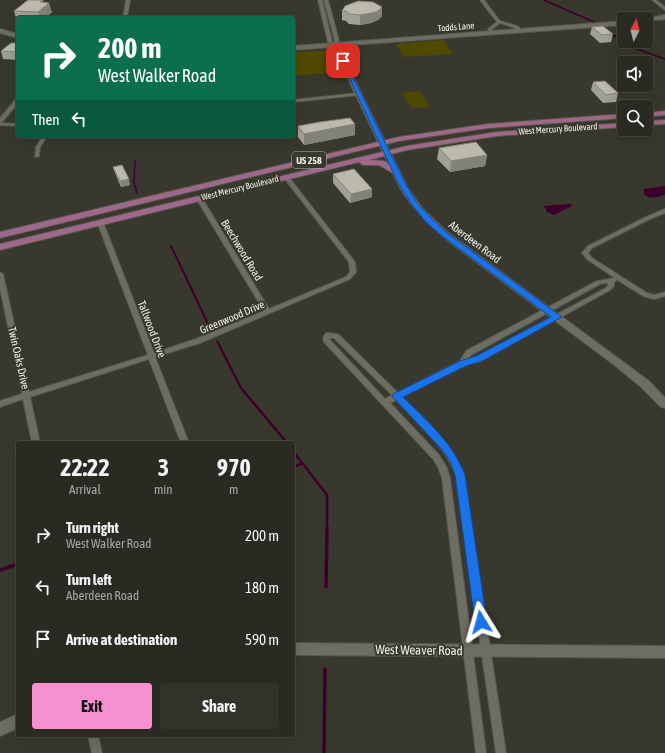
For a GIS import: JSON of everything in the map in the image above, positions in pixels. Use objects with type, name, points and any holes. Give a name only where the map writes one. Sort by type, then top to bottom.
[{"type":"highway","points":[[653,114],[665,113]]},
{"type":"highway","name":"West Mercury Boulevard","points":[[0,235],[382,143],[477,127],[617,117]]},
{"type":"highway","points":[[653,123],[665,122]]},
{"type":"highway","name":"West Mercury Boulevard","points":[[0,247],[387,152],[497,134],[617,125]]},
{"type":"highway","points":[[344,163],[377,162],[396,172]]},
{"type":"main road","points":[[653,18],[665,17]]},
{"type":"main road","points":[[653,22],[665,21]]},
{"type":"main road","name":"Todds Lane","points":[[295,48],[617,23]]},
{"type":"main road","points":[[0,31],[16,35]]},
{"type":"main road","name":"Aberdeen Road","points":[[335,45],[410,199],[429,221],[451,239],[636,376],[665,404]]},
{"type":"street","points":[[125,16],[128,0]]},
{"type":"street","points":[[320,0],[330,42],[335,45],[337,41],[326,0]]},
{"type":"street","points":[[482,0],[499,22],[516,27],[521,31]]},
{"type":"street","points":[[654,0],[665,9]]},
{"type":"street","points":[[492,33],[490,29],[499,22]]},
{"type":"street","points":[[295,101],[358,94]]},
{"type":"street","points":[[0,121],[16,102]]},
{"type":"street","points":[[0,124],[16,125]]},
{"type":"street","points":[[37,156],[38,147],[44,138]]},
{"type":"street","name":"Greenwood Drive","points":[[0,404],[152,357],[198,341],[345,280],[351,275],[353,268],[350,259],[286,177]]},
{"type":"street","name":"Beechwood Road","points":[[199,198],[268,312]]},
{"type":"street","points":[[665,211],[590,247],[586,251],[588,257],[645,295],[654,297],[665,294]]},
{"type":"street","name":"Tallwood Drive","points":[[100,222],[185,441]]},
{"type":"street","name":"Twin Oaks Drive","points":[[0,274],[36,441]]},
{"type":"street","points":[[463,363],[468,353],[599,282],[611,282],[618,278]]},
{"type":"street","points":[[385,402],[463,363],[479,359],[608,289],[611,286],[611,282]]},
{"type":"street","points":[[481,753],[446,478],[442,466],[436,457],[326,340],[326,336],[330,334],[336,336],[397,396],[447,449],[455,462],[460,475],[501,753]]},
{"type":"street","name":"West Weaver Road","points":[[295,649],[665,652]]},
{"type":"street","points":[[0,729],[16,722]]},
{"type":"street","points":[[93,737],[97,753]]},
{"type":"shaded area","points":[[443,40],[453,54],[404,57],[396,44]]},
{"type":"shaded area","points":[[327,51],[340,72],[295,76],[295,52]]},
{"type":"shaded area","points":[[420,91],[430,107],[412,108],[402,93]]},
{"type":"shaded area","points":[[665,186],[665,195],[649,197],[644,194],[644,189]]},
{"type":"shaded area","points":[[572,204],[572,206],[554,215],[547,212],[544,206]]},
{"type":"building","points":[[28,0],[43,0],[40,2],[49,3],[38,12],[14,11]]},
{"type":"building","points":[[358,1],[373,2],[382,7],[378,11],[360,15],[349,14],[346,11],[342,11],[345,6]]},
{"type":"building","points":[[603,26],[613,34],[602,35],[592,27]]},
{"type":"building","points":[[11,43],[16,43],[16,52],[1,51]]},
{"type":"building","points":[[605,81],[618,93],[606,95],[593,82]]},
{"type":"building","points":[[350,118],[355,124],[304,134],[298,126],[320,122]]},
{"type":"building","points":[[476,142],[487,155],[451,161],[439,148]]},
{"type":"building","points":[[122,165],[129,179],[120,181],[113,167]]},
{"type":"building","points":[[354,169],[372,189],[351,194],[333,174]]},
{"type":"waterway","points":[[544,0],[594,22]]},
{"type":"waterway","points":[[611,34],[637,49],[665,59]]},
{"type":"waterway","points":[[135,161],[134,183],[137,193]]},
{"type":"waterway","points":[[171,246],[210,328]]},
{"type":"waterway","points":[[217,341],[221,348]]},
{"type":"waterway","points":[[220,347],[241,388],[285,441]]},
{"type":"waterway","points":[[295,454],[327,495],[327,527]]},
{"type":"waterway","points":[[295,466],[301,464]]},
{"type":"waterway","points":[[326,587],[327,527]]},
{"type":"waterway","points":[[0,570],[16,565]]},
{"type":"waterway","points":[[324,753],[325,669]]},
{"type":"route","points":[[343,61],[407,194],[414,204],[429,221],[445,234],[558,317],[479,359],[463,363],[397,396],[447,449],[455,462],[460,475],[481,622]]}]
